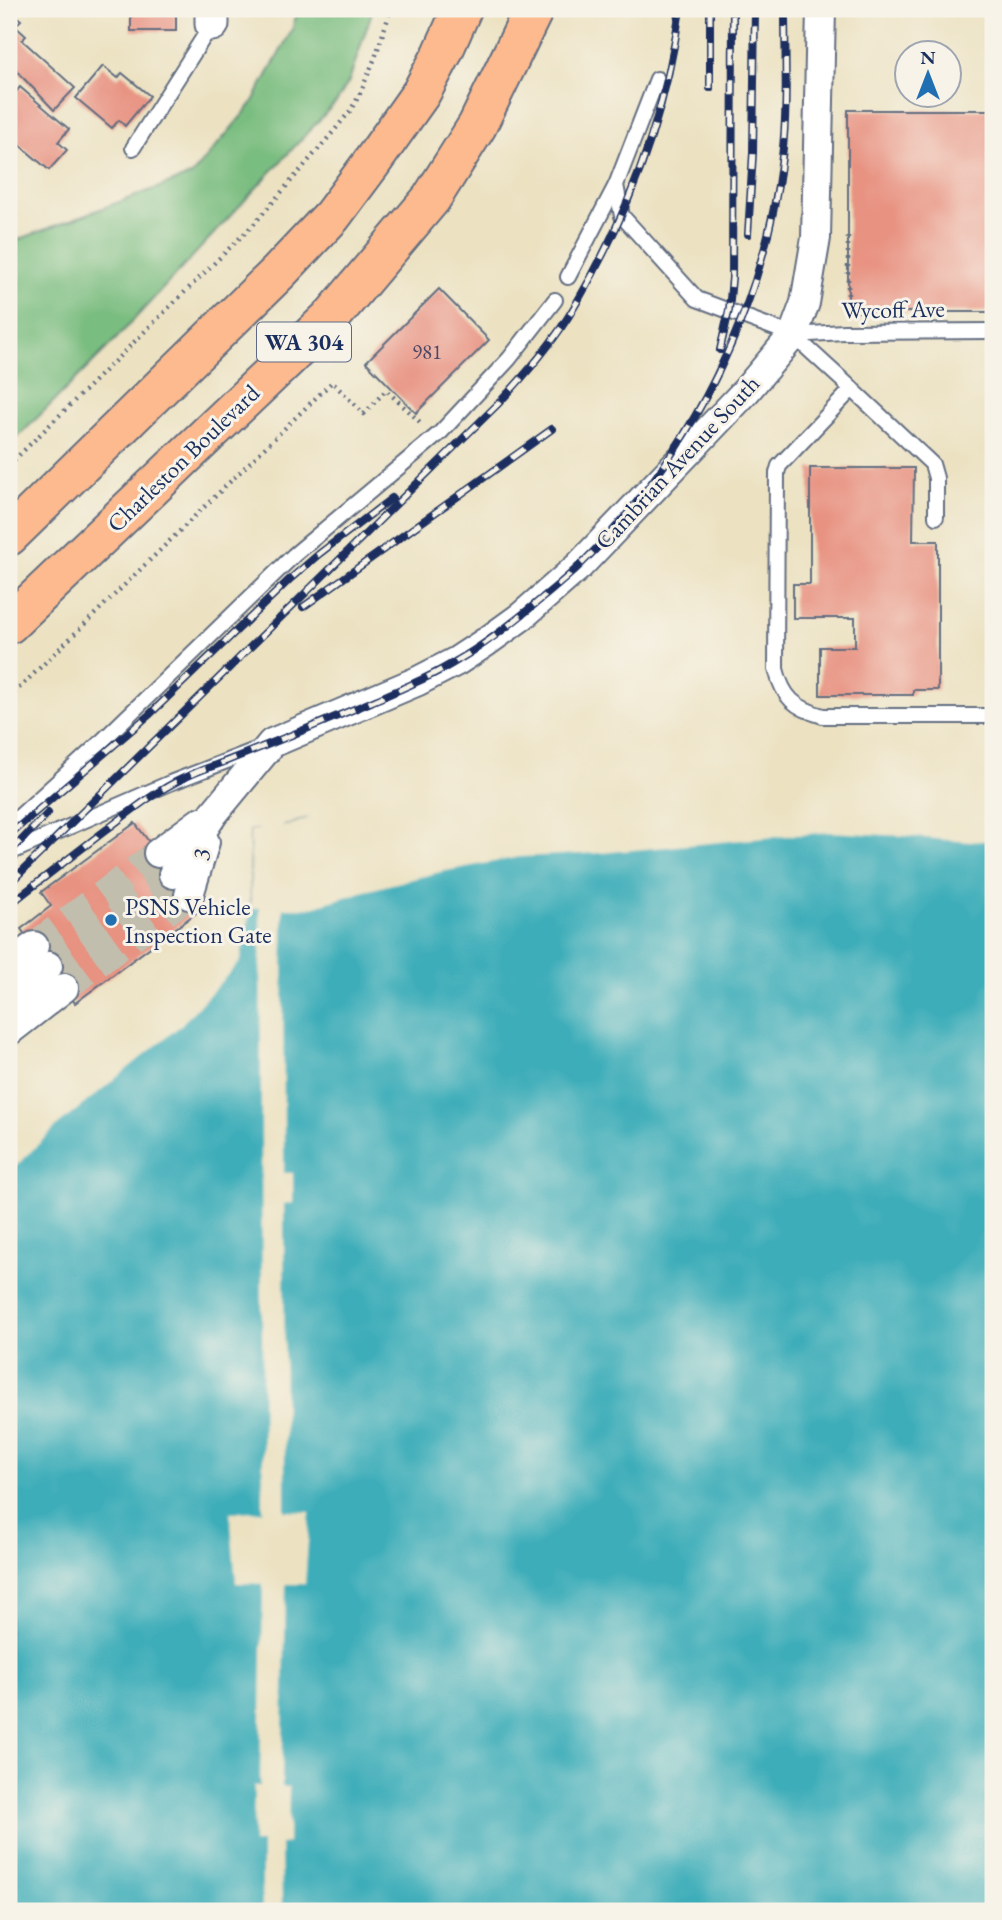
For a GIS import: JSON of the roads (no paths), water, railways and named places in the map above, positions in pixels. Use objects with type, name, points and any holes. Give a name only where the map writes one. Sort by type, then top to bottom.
[{"type":"highway","name":"WA 304","points":[[9,536],[279,272],[332,216],[421,93],[463,9]]},
{"type":"highway","name":"Charleston Boulevard","points":[[9,624],[341,305],[431,199],[477,126],[534,9]]},
{"type":"street","name":"Cambrian Avenue South","points":[[214,813],[272,743],[418,681],[467,655],[522,615],[579,566],[746,391],[793,335],[806,303],[816,238],[821,9]]},
{"type":"street","name":"3","points":[[214,813],[173,874],[214,813]]},
{"type":"street","points":[[9,964],[49,967]]},
{"type":"street","points":[[9,997],[49,967]]},
{"type":"street","points":[[9,1031],[49,967]]},
{"type":"lane","points":[[133,148],[212,16]]},
{"type":"lane","points":[[568,278],[616,185],[657,79]]},
{"type":"lane","points":[[616,185],[622,216],[698,299],[793,335],[932,464],[936,478],[936,517]]},
{"type":"lane","points":[[9,826],[100,743],[295,555],[441,432],[509,359],[555,300]]},
{"type":"lane","name":"Wycoff Ave","points":[[793,335],[844,331],[993,331]]},
{"type":"lane","points":[[852,389],[779,466],[777,472],[776,669],[780,684],[795,705],[823,716],[993,716]]},
{"type":"lane","name":"Cambrian Avenue South","points":[[9,853],[170,783],[272,743]]},
{"type":"water","points":[[993,780],[993,1911],[9,1911],[9,1105],[226,955],[238,938],[251,908],[250,831],[290,825],[305,819]]},
{"type":"tunnel","points":[[34,946],[158,853]]},
{"type":"tunnel","points":[[48,966],[173,874]]},
{"type":"tunnel","points":[[64,988],[189,895]]},
{"type":"railway","points":[[9,884],[497,405],[549,344],[568,318],[595,270],[629,199],[655,124],[674,48],[680,9]]},
{"type":"railway","points":[[710,9],[710,88]]},
{"type":"railway","points":[[720,350],[729,310],[732,278],[733,9]]},
{"type":"railway","points":[[748,234],[753,153],[755,9]]},
{"type":"railway","points":[[9,905],[135,808],[175,782],[405,687],[469,653],[491,639],[566,578],[620,523],[688,429],[716,378],[739,325],[758,270],[773,214],[784,139],[785,9]]},
{"type":"railway","points":[[303,607],[552,429]]},
{"type":"railway","points":[[9,835],[149,715],[289,580],[392,498]]},
{"type":"railway","points":[[9,853],[48,813]]},
{"type":"place","name":"PSNS Vehicle Inspection Gate","points":[[111,920]]}]
